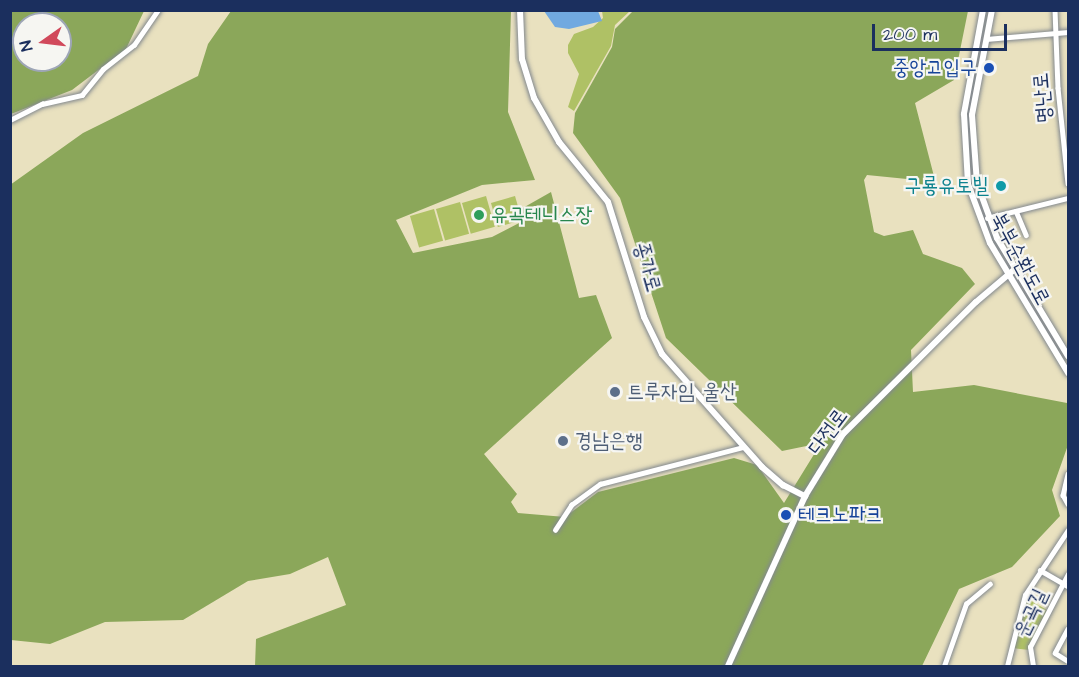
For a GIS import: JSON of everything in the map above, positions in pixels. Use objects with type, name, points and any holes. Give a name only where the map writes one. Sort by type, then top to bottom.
[{"type":"main road","name":"종가로","points":[[520,10],[522,59],[534,98],[559,142],[608,202],[651,335],[670,367],[743,447],[783,485],[805,496]]},
{"type":"main road","name":"북부순환도로","points":[[983,10],[964,114],[964,156],[980,222],[1008,275],[1068,373]]},
{"type":"main road","name":"북부순환도로","points":[[992,10],[971,128],[974,169],[987,218],[1015,270],[1068,356]]},
{"type":"main road","name":"다전로","points":[[730,664],[805,496],[843,434],[1015,270]]},
{"type":"street","points":[[10,120],[42,104],[82,95],[103,69],[134,45],[158,10]]},
{"type":"street","name":"명난로","points":[[1055,10],[1054,34],[1068,183]]},
{"type":"street","points":[[986,39],[1068,32]]},
{"type":"street","points":[[987,218],[1068,198]]},
{"type":"street","points":[[1016,211],[1026,235]]},
{"type":"street","points":[[555,530],[571,505],[600,484],[743,447]]},
{"type":"street","points":[[1068,474],[1063,495],[1068,504]]},
{"type":"street","points":[[1007,666],[1025,595],[1068,530]]},
{"type":"street","points":[[1040,570],[1066,585]]},
{"type":"street","name":"운곡길","points":[[1033,666],[1030,646],[1066,585],[1068,574]]},
{"type":"street","points":[[944,666],[966,604],[990,584]]},
{"type":"street","points":[[1068,629],[1067,637],[1055,654],[1068,661]]},
{"type":"green space","points":[[11,11],[144,11],[126,49],[72,90],[11,114]]},
{"type":"green space","points":[[231,11],[511,11],[508,112],[535,180],[482,185],[396,220],[413,253],[492,237],[523,221],[521,209],[551,192],[579,298],[596,295],[612,338],[484,454],[517,494],[511,502],[518,513],[565,517],[598,492],[734,458],[757,465],[784,503],[821,443],[782,451],[666,338],[620,198],[573,133],[575,113],[612,47],[615,29],[633,11],[968,11],[954,80],[915,103],[936,184],[928,187],[907,179],[867,175],[864,180],[874,232],[884,236],[913,230],[923,254],[962,268],[975,284],[911,350],[913,392],[974,385],[1067,403],[1068,445],[1052,490],[1060,516],[1012,567],[959,589],[922,666],[255,666],[256,639],[346,605],[328,557],[290,574],[248,581],[183,620],[105,622],[50,644],[11,640],[10,185],[83,133],[198,76],[208,44]]},
{"type":"green space","points":[[602,11],[630,11],[615,25],[611,46],[574,111],[568,107],[579,74],[568,53],[568,45],[574,34],[593,27],[603,18]]},
{"type":"green space","name":"유곡테니스장","points":[[486,196],[495,227],[471,234],[462,203]]},
{"type":"green space","name":"유곡테니스장","points":[[515,196],[522,220],[498,227],[491,203]]},
{"type":"green space","name":"유곡테니스장","points":[[460,202],[469,234],[445,241],[436,209]]},
{"type":"green space","name":"유곡테니스장","points":[[434,209],[443,241],[419,248],[410,216]]},
{"type":"green space","points":[[1026,598],[1047,610],[1029,650],[1013,648]]},
{"type":"water","points":[[544,11],[598,11],[602,21],[569,29],[555,27]]},
{"type":"place","name":"중앙고입구","points":[[989,68]]},
{"type":"place","name":"구룡유토빌","points":[[1001,186]]},
{"type":"place","name":"유곡테니스장","points":[[479,215]]},
{"type":"place","name":"트루자임 울산","points":[[615,392]]},
{"type":"place","name":"경남은행","points":[[563,441]]},
{"type":"place","name":"테크노파크","points":[[786,515]]}]
